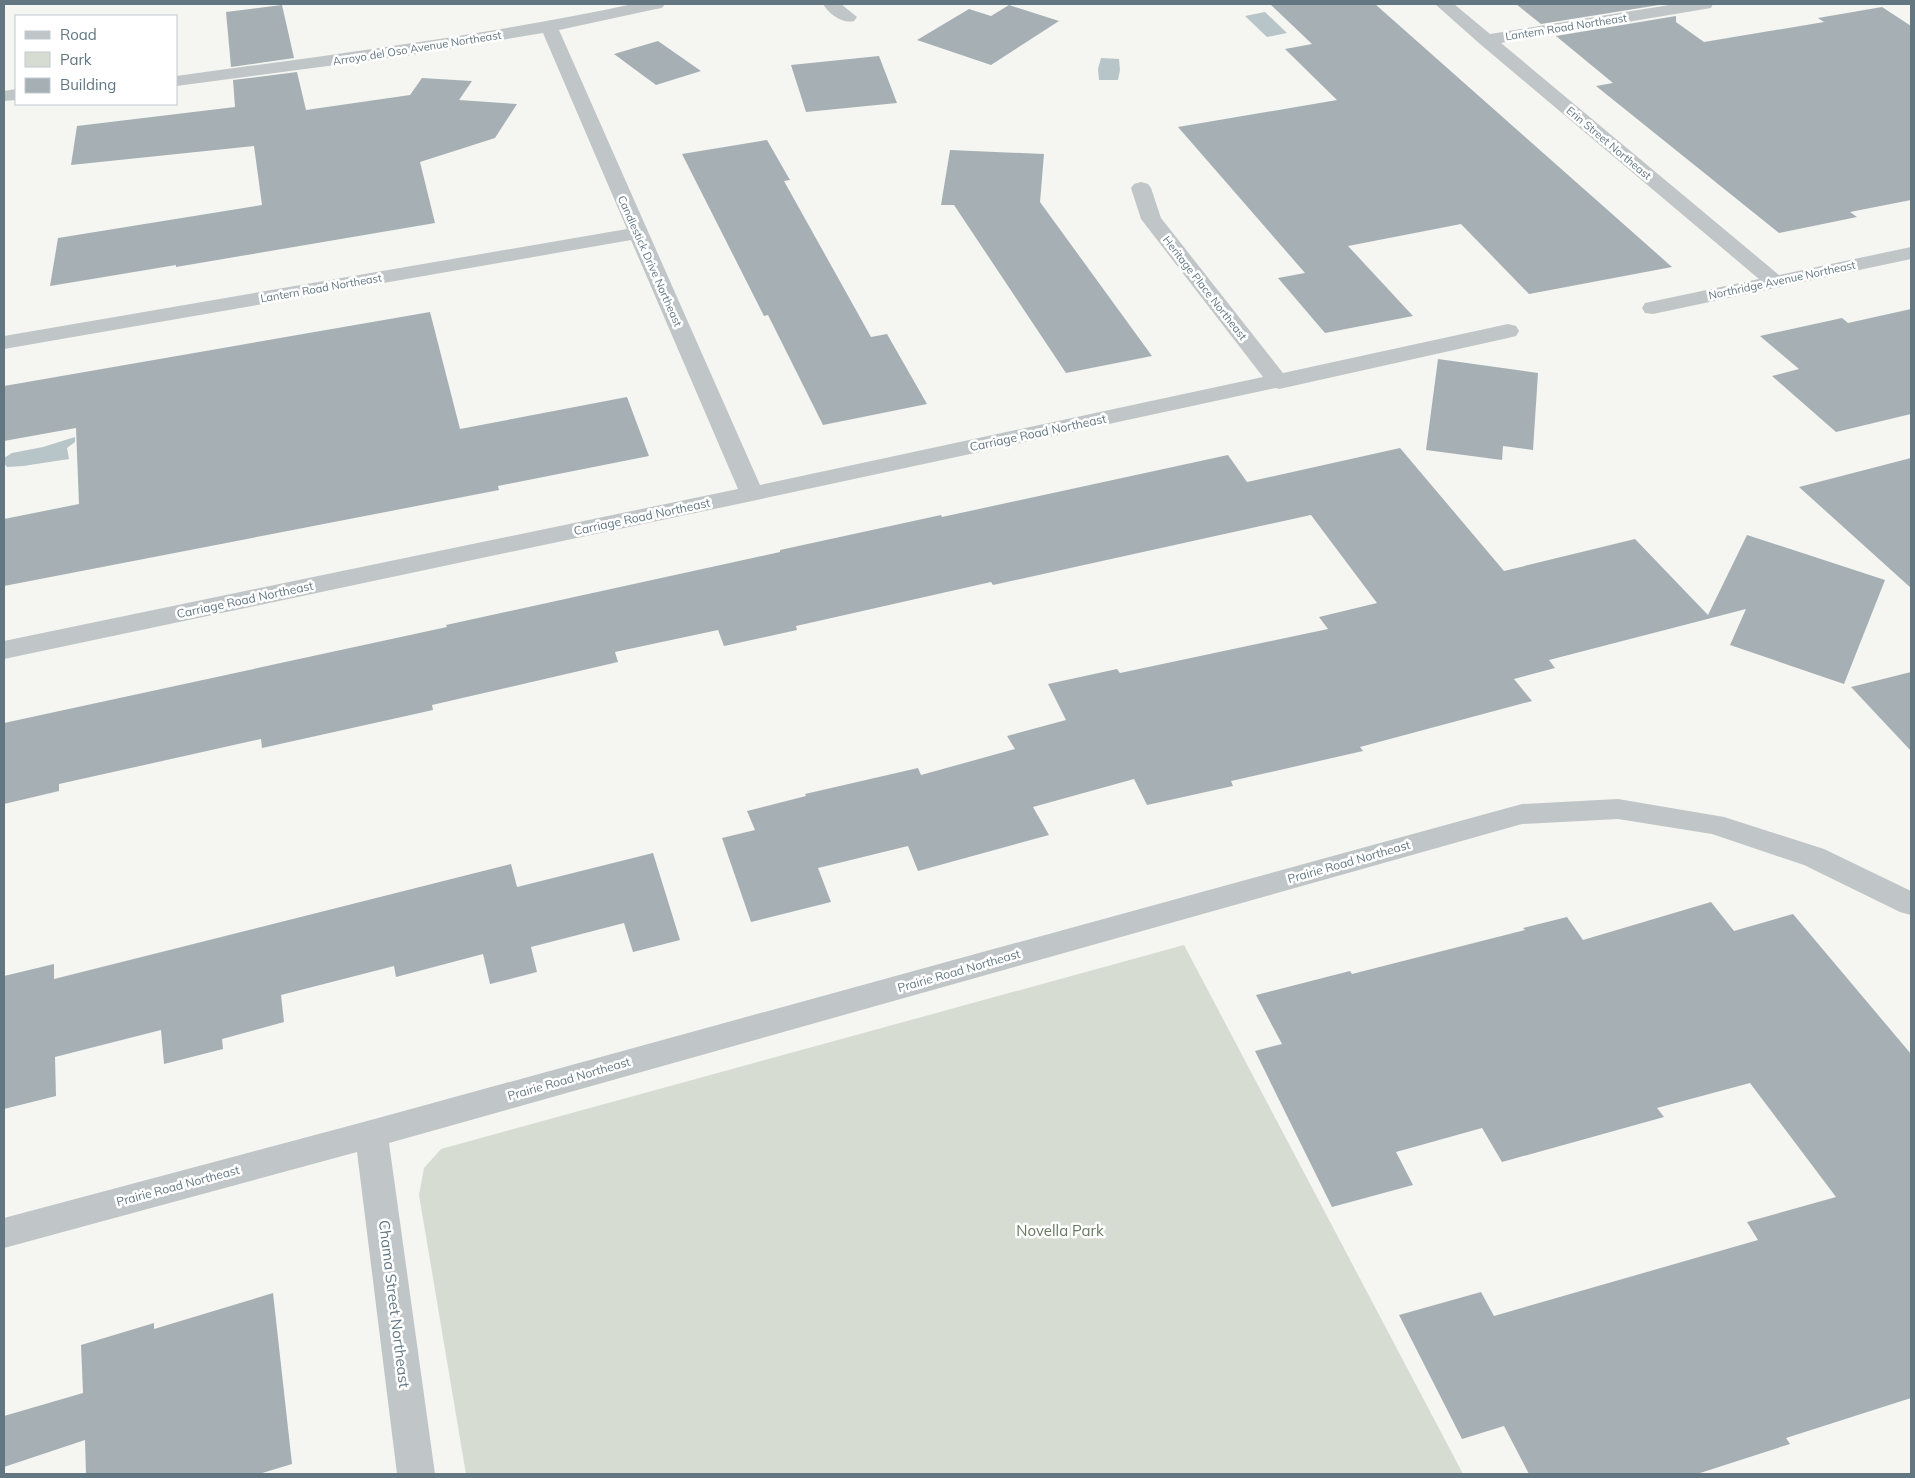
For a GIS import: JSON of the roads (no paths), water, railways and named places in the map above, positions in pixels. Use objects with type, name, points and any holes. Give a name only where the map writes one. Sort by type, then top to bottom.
[{"type":"street","name":"Arroyo del Oso Avenue Northeast","points":[[178,81],[402,51],[549,27],[656,4]]},
{"type":"street","points":[[831,4],[848,17]]},
{"type":"street","name":"Erin Street Northeast","points":[[1444,4],[1775,282]]},
{"type":"street","name":"Lantern Road Northeast","points":[[1486,40],[1705,4]]},
{"type":"street","name":"Candlestick Drive Northeast","points":[[549,27],[752,494]]},
{"type":"street","name":"Heritage Place Northeast","points":[[1141,188],[1151,219],[1279,382]]},
{"type":"street","name":"Lantern Road Northeast","points":[[4,342],[638,233]]},
{"type":"street","name":"Northridge Avenue Northeast","points":[[1654,308],[1911,253]]},
{"type":"street","name":"Carriage Road Northeast","points":[[4,650],[752,494],[1279,382],[1508,331]]},
{"type":"street","name":"Prairie Road Northeast","points":[[4,1233],[371,1134],[1522,814],[1618,809],[1714,824],[1814,857],[1911,904]]},
{"type":"street","name":"Chama Street Northeast","points":[[371,1134],[416,1474]]},
{"type":"park label","name":"Novella Park","points":[[1060,1231]]}]
